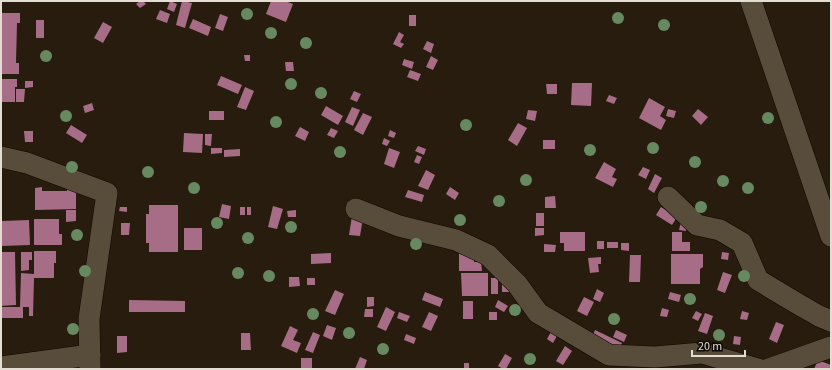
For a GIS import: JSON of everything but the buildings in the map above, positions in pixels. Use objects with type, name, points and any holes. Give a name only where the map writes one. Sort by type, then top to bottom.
[{"type":"street","points":[[751,1],[831,236]]},
{"type":"street","points":[[1,157],[27,163],[107,193],[89,319],[90,362],[1,366]]},
{"type":"street","points":[[668,197],[697,225],[720,230],[742,244],[758,280],[819,316],[831,321]]},
{"type":"street","points":[[356,209],[399,226],[456,240],[488,255],[518,284],[538,313],[609,355],[655,357],[702,353],[758,369]]},
{"type":"street","points":[[769,369],[831,347]]}]
